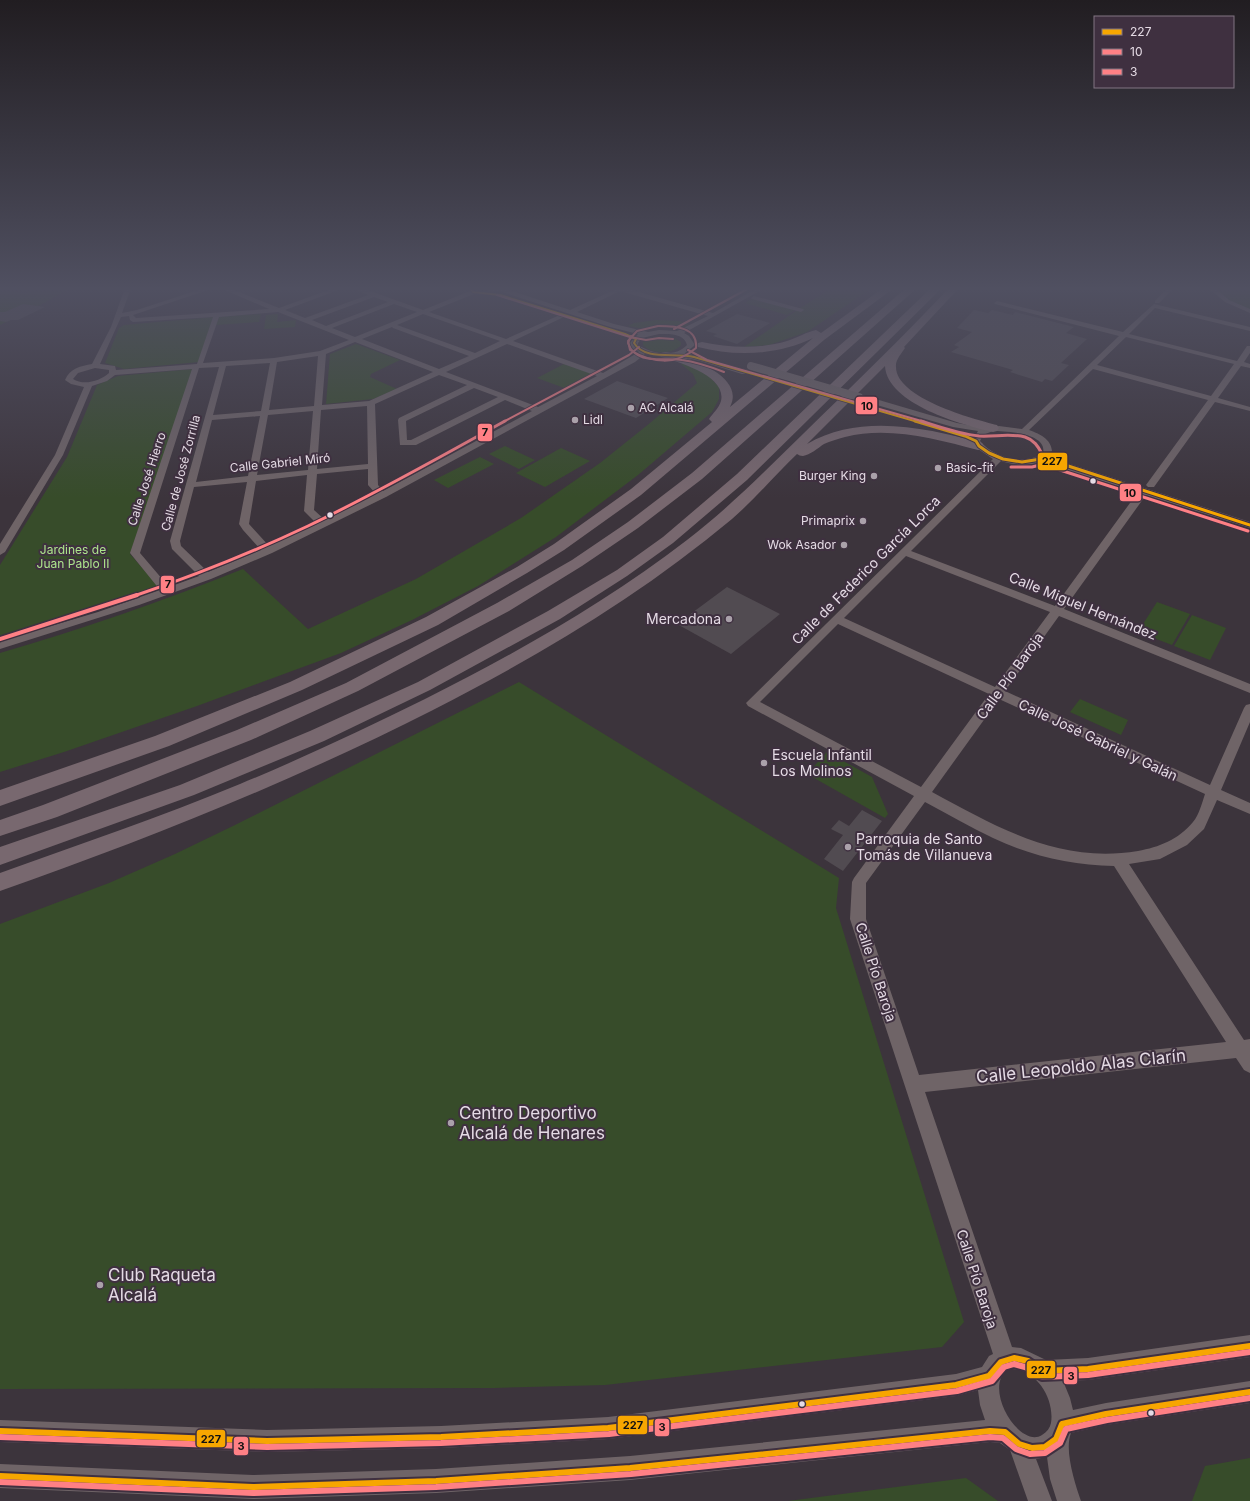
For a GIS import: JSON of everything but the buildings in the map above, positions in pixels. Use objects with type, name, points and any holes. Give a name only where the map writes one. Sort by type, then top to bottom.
[{"type":"highway","points":[[680,358],[699,366],[719,380],[728,397],[721,413],[683,454]]},
{"type":"highway","points":[[0,798],[162,741],[230,714],[296,686],[432,621],[522,570],[559,547],[636,492],[683,454],[764,383],[795,358]]},
{"type":"highway","points":[[0,828],[50,811],[244,735],[352,687],[503,607],[577,562],[633,525],[697,476],[832,358]]},
{"type":"highway","points":[[0,856],[187,790],[317,736],[424,686],[554,615],[622,573],[668,540],[742,477],[865,358]]},
{"type":"highway","points":[[0,882],[191,812],[333,752],[480,680],[574,625],[645,579],[702,537],[737,507],[887,358]]},
{"type":"highway","points":[[893,358],[890,368],[894,378],[900,385],[922,402],[948,415],[989,429]]},
{"type":"highway","points":[[737,507],[752,499],[796,455],[829,437],[859,431],[905,431],[949,437],[977,444]]},
{"type":"highway","points":[[0,806],[192,746],[253,722],[348,680],[411,656]]},
{"type":"street","points":[[95,366],[99,358]]},
{"type":"street","name":"Calle José Hierro","points":[[164,588],[135,553],[201,358]]},
{"type":"street","points":[[113,373],[114,370],[112,368],[95,366],[81,369],[69,377],[69,380],[76,383],[89,384],[107,378],[113,373],[287,358]]},
{"type":"street","points":[[322,358],[309,511],[324,525]]},
{"type":"street","points":[[405,358],[538,410]]},
{"type":"street","points":[[209,418],[371,404],[472,358]]},
{"type":"street","points":[[555,358],[602,375]]},
{"type":"street","points":[[0,645],[75,624],[153,597],[207,577],[268,551],[324,525],[636,358]]},
{"type":"street","points":[[695,358],[748,369],[856,400],[956,425],[989,429],[1011,428],[1024,431],[1043,441],[1047,446],[1048,452],[1040,459],[1021,462],[998,458],[986,452],[977,444],[953,432],[856,400]]},
{"type":"street","points":[[720,358],[748,369]]},
{"type":"street","points":[[1024,431],[1100,358]]},
{"type":"street","points":[[1218,358],[1250,366]]},
{"type":"street","name":"Calle Pío Baroja","points":[[1005,1359],[858,919],[859,882],[1242,358]]},
{"type":"street","points":[[268,551],[244,524],[263,413],[274,360]]},
{"type":"street","name":"Calle de José Zorrilla","points":[[207,577],[176,547],[175,541],[223,364]]},
{"type":"street","points":[[1091,366],[1250,409]]},
{"type":"street","points":[[0,552],[59,455],[89,384]]},
{"type":"street","points":[[474,385],[402,420],[403,443],[413,443],[504,397]]},
{"type":"street","points":[[371,404],[371,466],[373,485],[376,490],[383,494]]},
{"type":"street","points":[[977,444],[977,436],[989,429]]},
{"type":"street","points":[[1048,452],[1250,525]]},
{"type":"street","name":"Calle de Federico García Lorca","points":[[923,795],[752,702],[998,458]]},
{"type":"street","points":[[1040,459],[1250,516]]},
{"type":"street","name":"Calle Gabriel Miró","points":[[191,485],[371,466]]},
{"type":"street","name":"Calle Miguel Hernández","points":[[904,552],[1058,611],[1250,689]]},
{"type":"street","name":"Calle José Gabriel y Galán","points":[[837,619],[997,694],[1250,809]]},
{"type":"street","points":[[923,795],[998,834],[1048,852],[1086,859],[1118,860],[1160,853],[1182,840],[1199,825],[1250,708]]},
{"type":"street","points":[[1118,860],[1247,1054]]},
{"type":"street","name":"Calle Leopoldo Alas Clarín","points":[[913,1086],[956,1079],[1247,1054]]},
{"type":"street","points":[[1043,1371],[1088,1369],[1250,1346]]},
{"type":"street","points":[[1040,1501],[1012,1438],[996,1419],[990,1404],[988,1390],[989,1376],[995,1366],[1005,1359],[1018,1358],[1032,1363],[1043,1371],[1059,1396],[1062,1410],[1059,1432],[1062,1479],[1069,1501]]},
{"type":"street","points":[[0,1431],[267,1441],[441,1437],[592,1429],[956,1385],[989,1376]]},
{"type":"street","points":[[0,1476],[254,1487],[436,1481],[630,1468],[990,1430],[1012,1438],[1032,1448],[1045,1447],[1059,1432],[1106,1414],[1250,1392]]},
{"type":"green space","points":[[107,358],[200,358],[199,362],[124,369],[105,363]]},
{"type":"green space","points":[[330,358],[395,358],[400,360],[371,374],[370,377],[397,389],[373,399],[326,404]]},
{"type":"green space","points":[[686,362],[707,374],[719,387],[719,399],[712,412],[638,475],[556,537],[478,586],[412,620],[341,653],[197,706],[64,752],[0,772],[0,653],[123,614],[243,569],[308,629],[416,579],[521,518],[600,463],[697,383],[693,374],[681,364]]},
{"type":"green space","points":[[564,364],[591,373],[592,376],[567,389],[537,378]]},
{"type":"green space","name":"Jardines de Juan Pablo II","points":[[193,369],[130,554],[160,588],[68,619],[0,639],[0,565],[67,457],[97,385],[118,376]]},
{"type":"green space","points":[[505,446],[535,460],[519,469],[489,454]]},
{"type":"green space","points":[[561,448],[590,461],[545,487],[516,473]]},
{"type":"green space","points":[[480,457],[494,464],[448,488],[434,480]]},
{"type":"green space","points":[[1157,602],[1190,614],[1172,645],[1138,632]]},
{"type":"green space","points":[[1192,615],[1226,628],[1210,660],[1174,646]]},
{"type":"green space","name":"Centro Deportivo Alcalá de Henares","points":[[519,682],[839,878],[836,908],[964,1322],[942,1347],[605,1385],[494,1388],[0,1389],[0,924],[109,883],[175,854]]},
{"type":"green space","points":[[1080,699],[1128,720],[1121,735],[1070,712]]},
{"type":"green space","points":[[827,752],[872,777],[888,814],[885,818],[807,774]]},
{"type":"green space","points":[[1250,1458],[1250,1501],[1192,1501],[1205,1466]]},
{"type":"green space","points":[[966,1478],[998,1501],[788,1501]]},
{"type":"transit line","name":"7","points":[[0,639],[73,617],[146,592],[253,551],[328,516],[623,358]]},
{"type":"transit line","name":"10","points":[[645,358],[654,360],[682,360],[724,372]]},
{"type":"transit line","name":"7","points":[[646,358],[655,361],[673,361],[682,358]]},
{"type":"transit line","name":"227","points":[[699,358],[965,436],[976,441],[983,450],[1003,459],[1016,462],[1041,459],[1059,463],[1250,525]]},
{"type":"transit line","name":"10","points":[[703,358],[955,431],[979,436],[1007,435],[1025,437],[1032,440],[1038,446],[1042,454]]},
{"type":"transit line","name":"10","points":[[1011,467],[1032,467],[1040,465],[1057,469],[1248,531]]},
{"type":"transit line","name":"227","points":[[0,1431],[267,1441],[441,1437],[608,1428],[956,1385],[989,1376],[1001,1362],[1014,1358],[1028,1361],[1043,1371],[1088,1369],[1250,1346]]},
{"type":"transit line","name":"3","points":[[0,1437],[267,1447],[441,1443],[609,1434],[957,1391],[992,1381],[1004,1367],[1014,1364],[1025,1367],[1042,1377],[1088,1375],[1250,1352]]},
{"type":"transit line","name":"227","points":[[0,1476],[253,1487],[436,1481],[630,1468],[990,1431],[1005,1432],[1019,1444],[1032,1448],[1045,1447],[1056,1439],[1062,1424],[1106,1414],[1250,1392]]},
{"type":"transit line","name":"3","points":[[0,1482],[253,1493],[436,1487],[631,1474],[990,1437],[1003,1438],[1016,1449],[1030,1454],[1045,1453],[1060,1443],[1066,1429],[1107,1420],[1250,1398]]},
{"type":"place","name":"AC Alcalá","points":[[631,408]]},
{"type":"place","name":"Lidl","points":[[575,420]]},
{"type":"place","name":"Basic-fit","points":[[938,468]]},
{"type":"place","name":"Burger King","points":[[874,476]]},
{"type":"place","name":"Primaprix","points":[[863,521]]},
{"type":"place","name":"Wok Asador","points":[[844,545]]},
{"type":"place","name":"Mercadona","points":[[729,619]]},
{"type":"place","name":"Escuela Infantil Los Molinos","points":[[764,763]]},
{"type":"place","name":"Parroquia de Santo Tomás de Villanueva","points":[[848,847]]},
{"type":"place","name":"Centro Deportivo Alcalá de Henares","points":[[451,1123]]},
{"type":"place","name":"Club Raqueta Alcalá","points":[[100,1285]]}]
